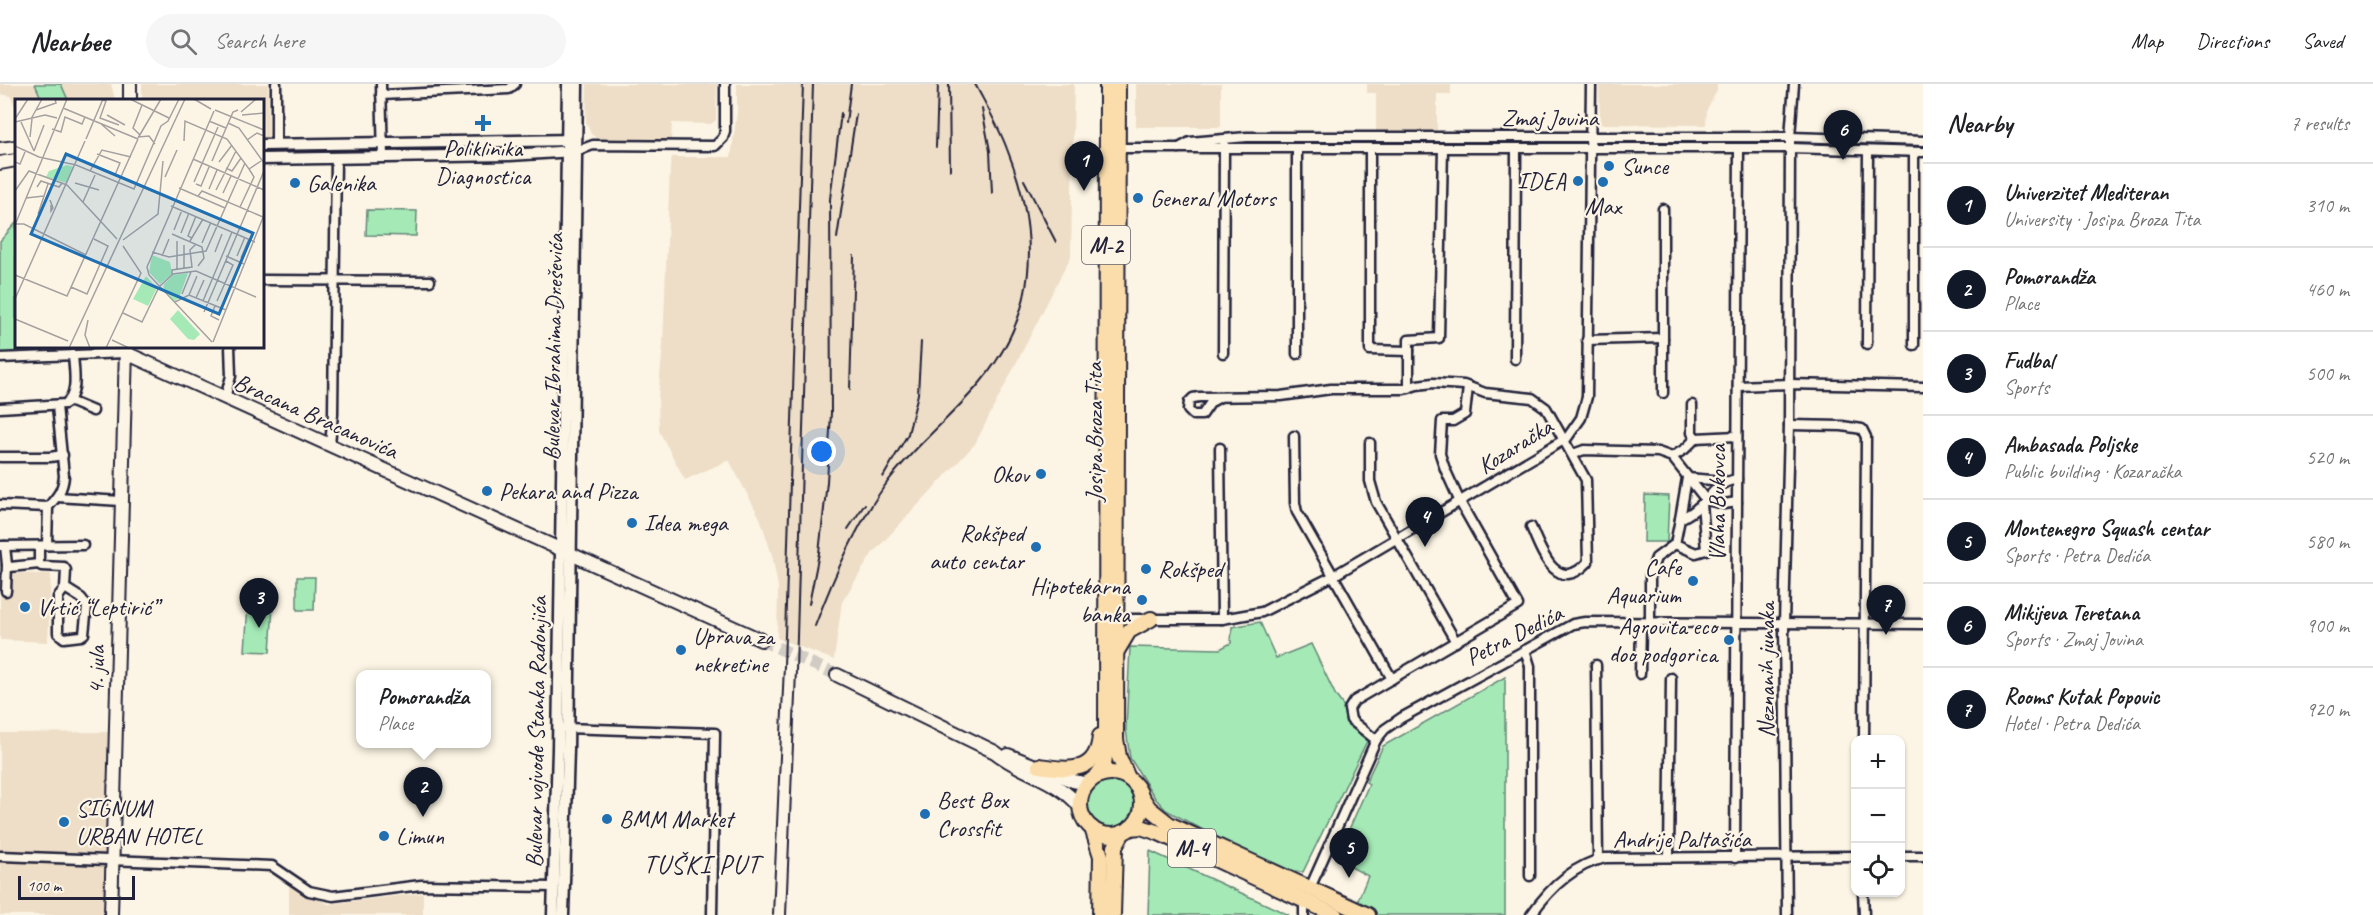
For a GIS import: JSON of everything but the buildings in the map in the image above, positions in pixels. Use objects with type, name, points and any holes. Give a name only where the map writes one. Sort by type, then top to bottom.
[{"type":"main road","name":"Josipa Broza Tita","points":[[1107,84],[1113,148]]},
{"type":"main road","name":"Josipa Broza Tita","points":[[1094,779],[1104,765],[1111,619],[1113,148],[1118,84]]},
{"type":"main road","points":[[0,149],[15,147]]},
{"type":"main road","points":[[0,163],[15,160]]},
{"type":"main road","name":"Bracana Bracanovića","points":[[126,350],[225,398],[760,640]]},
{"type":"main road","name":"4. jula","points":[[111,915],[126,350]]},
{"type":"main road","name":"Josipa Broza Tita","points":[[1111,619],[1116,653],[1116,739],[1119,757],[1128,778]]},
{"type":"main road","points":[[1116,653],[1129,631],[1151,619]]},
{"type":"main road","points":[[837,675],[995,752],[1007,761],[1055,785],[1080,807],[1086,822],[1092,828],[1107,834],[1127,830]]},
{"type":"main road","points":[[1039,766],[1071,769],[1089,763],[1098,749],[1102,716],[1106,708]]},
{"type":"main road","points":[[995,752],[1039,766],[1073,781],[1084,783],[1113,773],[1128,778]]},
{"type":"main road","name":"M-2","points":[[1128,778],[1141,796]]},
{"type":"main road","name":"M-2","points":[[1080,807],[1081,796],[1094,779]]},
{"type":"main road","points":[[1113,915],[1115,847],[1140,813],[1141,796]]},
{"type":"main road","name":"M-4","points":[[1141,796],[1149,808],[1169,824],[1229,850],[1306,901],[1368,915]]},
{"type":"main road","name":"M-4","points":[[1127,830],[1141,827],[1159,833],[1335,915]]},
{"type":"main road","points":[[1092,828],[1101,856],[1100,915]]},
{"type":"street","points":[[276,84],[276,145]]},
{"type":"street","points":[[381,84],[383,157]]},
{"type":"street","points":[[381,95],[509,90],[515,84]]},
{"type":"street","points":[[568,84],[572,146]]},
{"type":"street","points":[[572,146],[577,84]]},
{"type":"street","points":[[264,159],[383,157],[593,145],[715,146],[723,138],[725,128],[725,84]]},
{"type":"street","name":"Kozaračka","points":[[1111,619],[1222,619],[1262,612],[1333,576],[1565,441],[1580,421],[1587,397],[1591,84]]},
{"type":"street","name":"Neznanih junaka","points":[[1787,915],[1784,625],[1789,425],[1790,137],[1794,84]]},
{"type":"street","name":"Zmaj Jovina","points":[[1113,148],[1179,148],[1224,143],[1590,137],[1790,137],[1923,141]]},
{"type":"street","points":[[264,145],[382,143],[572,146]]},
{"type":"street","points":[[1223,352],[1224,143]]},
{"type":"street","name":"Zmaj Jovina","points":[[1224,143],[1297,148],[1790,148],[1918,152]]},
{"type":"street","name":"Bulevar Ibrahima Dreševića","points":[[566,551],[572,146]]},
{"type":"street","points":[[1297,148],[1297,354]]},
{"type":"street","points":[[1370,148],[1370,350],[1408,351]]},
{"type":"street","points":[[1409,388],[1409,340],[1439,338],[1443,148]]},
{"type":"street","points":[[1515,359],[1516,148]]},
{"type":"street","name":"Vlaha Bukovca","points":[[1736,858],[1739,148]]},
{"type":"street","points":[[1867,344],[1868,151]]},
{"type":"street","points":[[1914,345],[1919,227],[1918,152]]},
{"type":"street","points":[[330,444],[333,414],[336,157]]},
{"type":"street","points":[[1663,209],[1663,393]]},
{"type":"street","points":[[264,280],[430,280]]},
{"type":"street","points":[[1587,340],[1664,338]]},
{"type":"street","points":[[225,398],[231,376],[230,348]]},
{"type":"street","name":"Bracana Bracanovića","points":[[0,358],[126,350]]},
{"type":"street","points":[[0,408],[57,406],[69,401],[74,389],[74,355]]},
{"type":"street","points":[[1220,397],[1281,396],[1331,389],[1409,388],[1422,384],[1468,387],[1485,393],[1532,398],[1546,408],[1573,454],[1587,485],[1588,562],[1578,570],[1569,573],[1558,572],[1548,565],[1531,527]]},
{"type":"street","points":[[1738,386],[1789,384],[1923,387]]},
{"type":"street","points":[[1376,740],[1351,720],[1349,709],[1354,701],[1518,605],[1460,502],[1442,461],[1440,436],[1442,421],[1453,421],[1464,414],[1468,387]]},
{"type":"street","points":[[69,401],[93,411]]},
{"type":"street","points":[[1692,405],[1692,433],[1696,438]]},
{"type":"street","points":[[39,564],[48,507],[63,486],[63,455],[57,406]]},
{"type":"street","points":[[1556,425],[1580,421]]},
{"type":"street","points":[[1789,425],[1842,426],[1862,429],[1866,437],[1864,735]]},
{"type":"street","points":[[1294,436],[1296,507],[1392,679]]},
{"type":"street","points":[[1672,457],[1685,450],[1696,438],[1737,436]]},
{"type":"street","points":[[1370,443],[1372,492],[1456,642]]},
{"type":"street","points":[[1220,448],[1222,619]]},
{"type":"street","points":[[1573,454],[1584,450],[1658,452],[1672,457],[1704,502],[1706,550],[1696,553],[1675,544]]},
{"type":"street","points":[[0,457],[63,455]]},
{"type":"street","points":[[1687,478],[1725,481],[1737,479]]},
{"type":"street","points":[[1640,674],[1650,575],[1656,558],[1675,544],[1687,478]]},
{"type":"street","points":[[1680,519],[1704,502],[1714,488],[1725,481]]},
{"type":"street","points":[[57,497],[121,501]]},
{"type":"street","points":[[1704,502],[1724,504],[1737,502]]},
{"type":"street","points":[[0,505],[48,507]]},
{"type":"street","points":[[6,591],[7,565],[2,546],[83,545]]},
{"type":"street","name":"Bulevar vojvode Stanka Radonjića","points":[[563,915],[566,551]]},
{"type":"street","points":[[7,565],[10,567],[39,564],[64,567],[66,570],[65,588],[58,597],[58,633],[64,638],[81,636],[84,634],[87,606],[81,598],[65,588]]},
{"type":"street","name":"Petra Dedića","points":[[1306,901],[1376,740],[1385,729],[1566,627],[1579,622],[1736,625],[1923,624]]},
{"type":"street","points":[[1525,650],[1530,666],[1530,876]]},
{"type":"street","points":[[1596,665],[1598,860]]},
{"type":"street","points":[[1669,857],[1671,678]]},
{"type":"street","points":[[563,728],[715,733],[712,915]]},
{"type":"street","name":"Bulevar vojvode Stanka Radonjića","points":[[553,915],[563,728]]},
{"type":"street","points":[[0,856],[272,866],[309,891],[333,896],[421,885],[554,887]]},
{"type":"street","name":"Andrije Paltašića","points":[[1531,915],[1560,883],[1579,868],[1598,860],[1669,857],[1851,856]]},
{"type":"street","points":[[1905,856],[1923,856]]},
{"type":"street","points":[[1863,897],[1864,915]]},
{"type":"shaded area","points":[[0,84],[111,84],[115,99],[15,99],[15,107],[11,96],[0,94]]},
{"type":"shaded area","points":[[142,84],[268,84],[268,140],[264,140],[264,99],[142,99]]},
{"type":"shaded area","points":[[587,84],[717,84],[716,120],[711,124],[672,123],[671,141],[598,139],[591,134],[586,122]]},
{"type":"shaded area","points":[[737,84],[1074,84],[1071,256],[975,444],[872,554],[842,602],[834,660],[777,638],[778,587],[772,555],[760,518],[729,460],[685,480],[659,431],[658,398],[663,344],[672,157],[731,157],[737,112]]},
{"type":"shaded area","points":[[1136,84],[1221,84],[1221,127],[1136,127]]},
{"type":"shaded area","points":[[1367,84],[1451,84],[1451,94],[1437,94],[1437,132],[1376,132],[1376,93],[1367,93]]},
{"type":"shaded area","points":[[1599,84],[1717,84],[1717,91],[1707,109],[1706,125],[1600,124]]},
{"type":"shaded area","name":"Vrtić “Leptirić”","points":[[0,573],[51,574],[48,642],[0,640]]},
{"type":"shaded area","points":[[108,732],[107,915],[0,915],[0,733]]},
{"type":"shaded area","points":[[289,883],[328,904],[423,893],[423,915],[289,915]]},
{"type":"green space","points":[[35,84],[61,84],[68,99],[42,99]]},
{"type":"green space","points":[[542,146],[541,149],[405,153],[405,148]]},
{"type":"green space","points":[[367,210],[417,211],[416,236],[366,235]]},
{"type":"green space","points":[[15,224],[15,348],[115,348],[106,352],[0,356],[0,241]]},
{"type":"green space","points":[[1645,495],[1669,496],[1667,542],[1644,542]]},
{"type":"green space","points":[[297,577],[315,577],[314,610],[297,610]]},
{"type":"green space","points":[[248,604],[273,606],[270,652],[245,651]]},
{"type":"green space","points":[[1260,622],[1276,658],[1311,644],[1336,696],[1368,739],[1303,872],[1284,871],[1166,810],[1155,798],[1130,758],[1126,729],[1130,647],[1220,649],[1231,643],[1232,627]]},
{"type":"green space","points":[[1505,677],[1505,915],[1361,915],[1353,912],[1368,876],[1336,859],[1369,784],[1366,782],[1383,746]]},
{"type":"green space","points":[[1106,780],[1116,780],[1131,790],[1135,804],[1134,813],[1125,824],[1116,828],[1106,828],[1091,818],[1087,809],[1087,799],[1097,784]]},
{"type":"green space","points":[[1150,851],[1289,915],[1148,915]]},
{"type":"tunnel","points":[[761,640],[837,675]]},
{"type":"railway","points":[[773,915],[784,666],[803,84]]},
{"type":"railway","points":[[786,915],[796,671],[813,84]]},
{"type":"railway","points":[[846,123],[851,84]]},
{"type":"railway","points":[[936,147],[938,84]]},
{"type":"railway","points":[[949,84],[950,170]]},
{"type":"railway","points":[[815,626],[847,550],[877,497],[911,455],[979,384],[999,357],[1014,329],[1023,300],[1028,271],[1029,241],[1025,211],[1018,180],[1004,141],[975,84]]},
{"type":"railway","points":[[982,109],[990,151],[992,193]]},
{"type":"railway","points":[[809,604],[819,553],[827,482],[831,413],[830,199],[841,113]]},
{"type":"railway","points":[[837,238],[856,114]]},
{"type":"railway","points":[[1024,180],[1056,242]]},
{"type":"railway","points":[[850,389],[854,256]]},
{"type":"railway","points":[[883,477],[908,434],[918,394],[921,342]]},
{"type":"railway","points":[[848,529],[865,504]]},
{"type":"place","name":"Poliklinika Diagnostica","points":[[483,123]]},
{"type":"place","name":"Mikijeva Teretana","points":[[1843,160]]},
{"type":"place","name":"Sunce","points":[[1609,166]]},
{"type":"place","name":"IDEA","points":[[1578,181]]},
{"type":"place","name":"Max","points":[[1603,182]]},
{"type":"place","name":"Galenika","points":[[295,183]]},
{"type":"place","name":"Univerzitet Mediteran","points":[[1084,191]]},
{"type":"place","name":"General Motors","points":[[1138,198]]},
{"type":"place","name":"Okov","points":[[1041,474]]},
{"type":"place","name":"Pekara and Pizza","points":[[487,491]]},
{"type":"place","name":"Idea mega","points":[[632,523]]},
{"type":"place","name":"Rokšped auto centar","points":[[1036,547]]},
{"type":"place","name":"Ambasada Poljske","points":[[1425,547]]},
{"type":"place","name":"Rokšped","points":[[1146,569]]},
{"type":"place","name":"Cafe Aquarium","points":[[1693,581]]},
{"type":"place","name":"Hipotekarna banka","points":[[1142,600]]},
{"type":"place","name":"Vrtić “Leptirić”","points":[[25,607]]},
{"type":"place","name":"Fudbal","points":[[259,628]]},
{"type":"place","name":"Rooms Kutak Popovic","points":[[1886,635]]},
{"type":"place","name":"Agrovita eco doo podgorica","points":[[1729,640]]},
{"type":"place","name":"Uprava za nekretine","points":[[681,650]]},
{"type":"place","name":"Best Box Crossfit","points":[[925,814]]},
{"type":"place","name":"Pomorandža","points":[[423,817]]},
{"type":"place","name":"BMM Market","points":[[607,819]]},
{"type":"place","name":"SIGNUM URBAN HOTEL","points":[[64,822]]},
{"type":"place","name":"Limun","points":[[384,836]]},
{"type":"place","name":"Montenegro Squash centar","points":[[1349,878]]},
{"type":"district","name":"TUŠKI PUT","points":[[702,864]]}]
